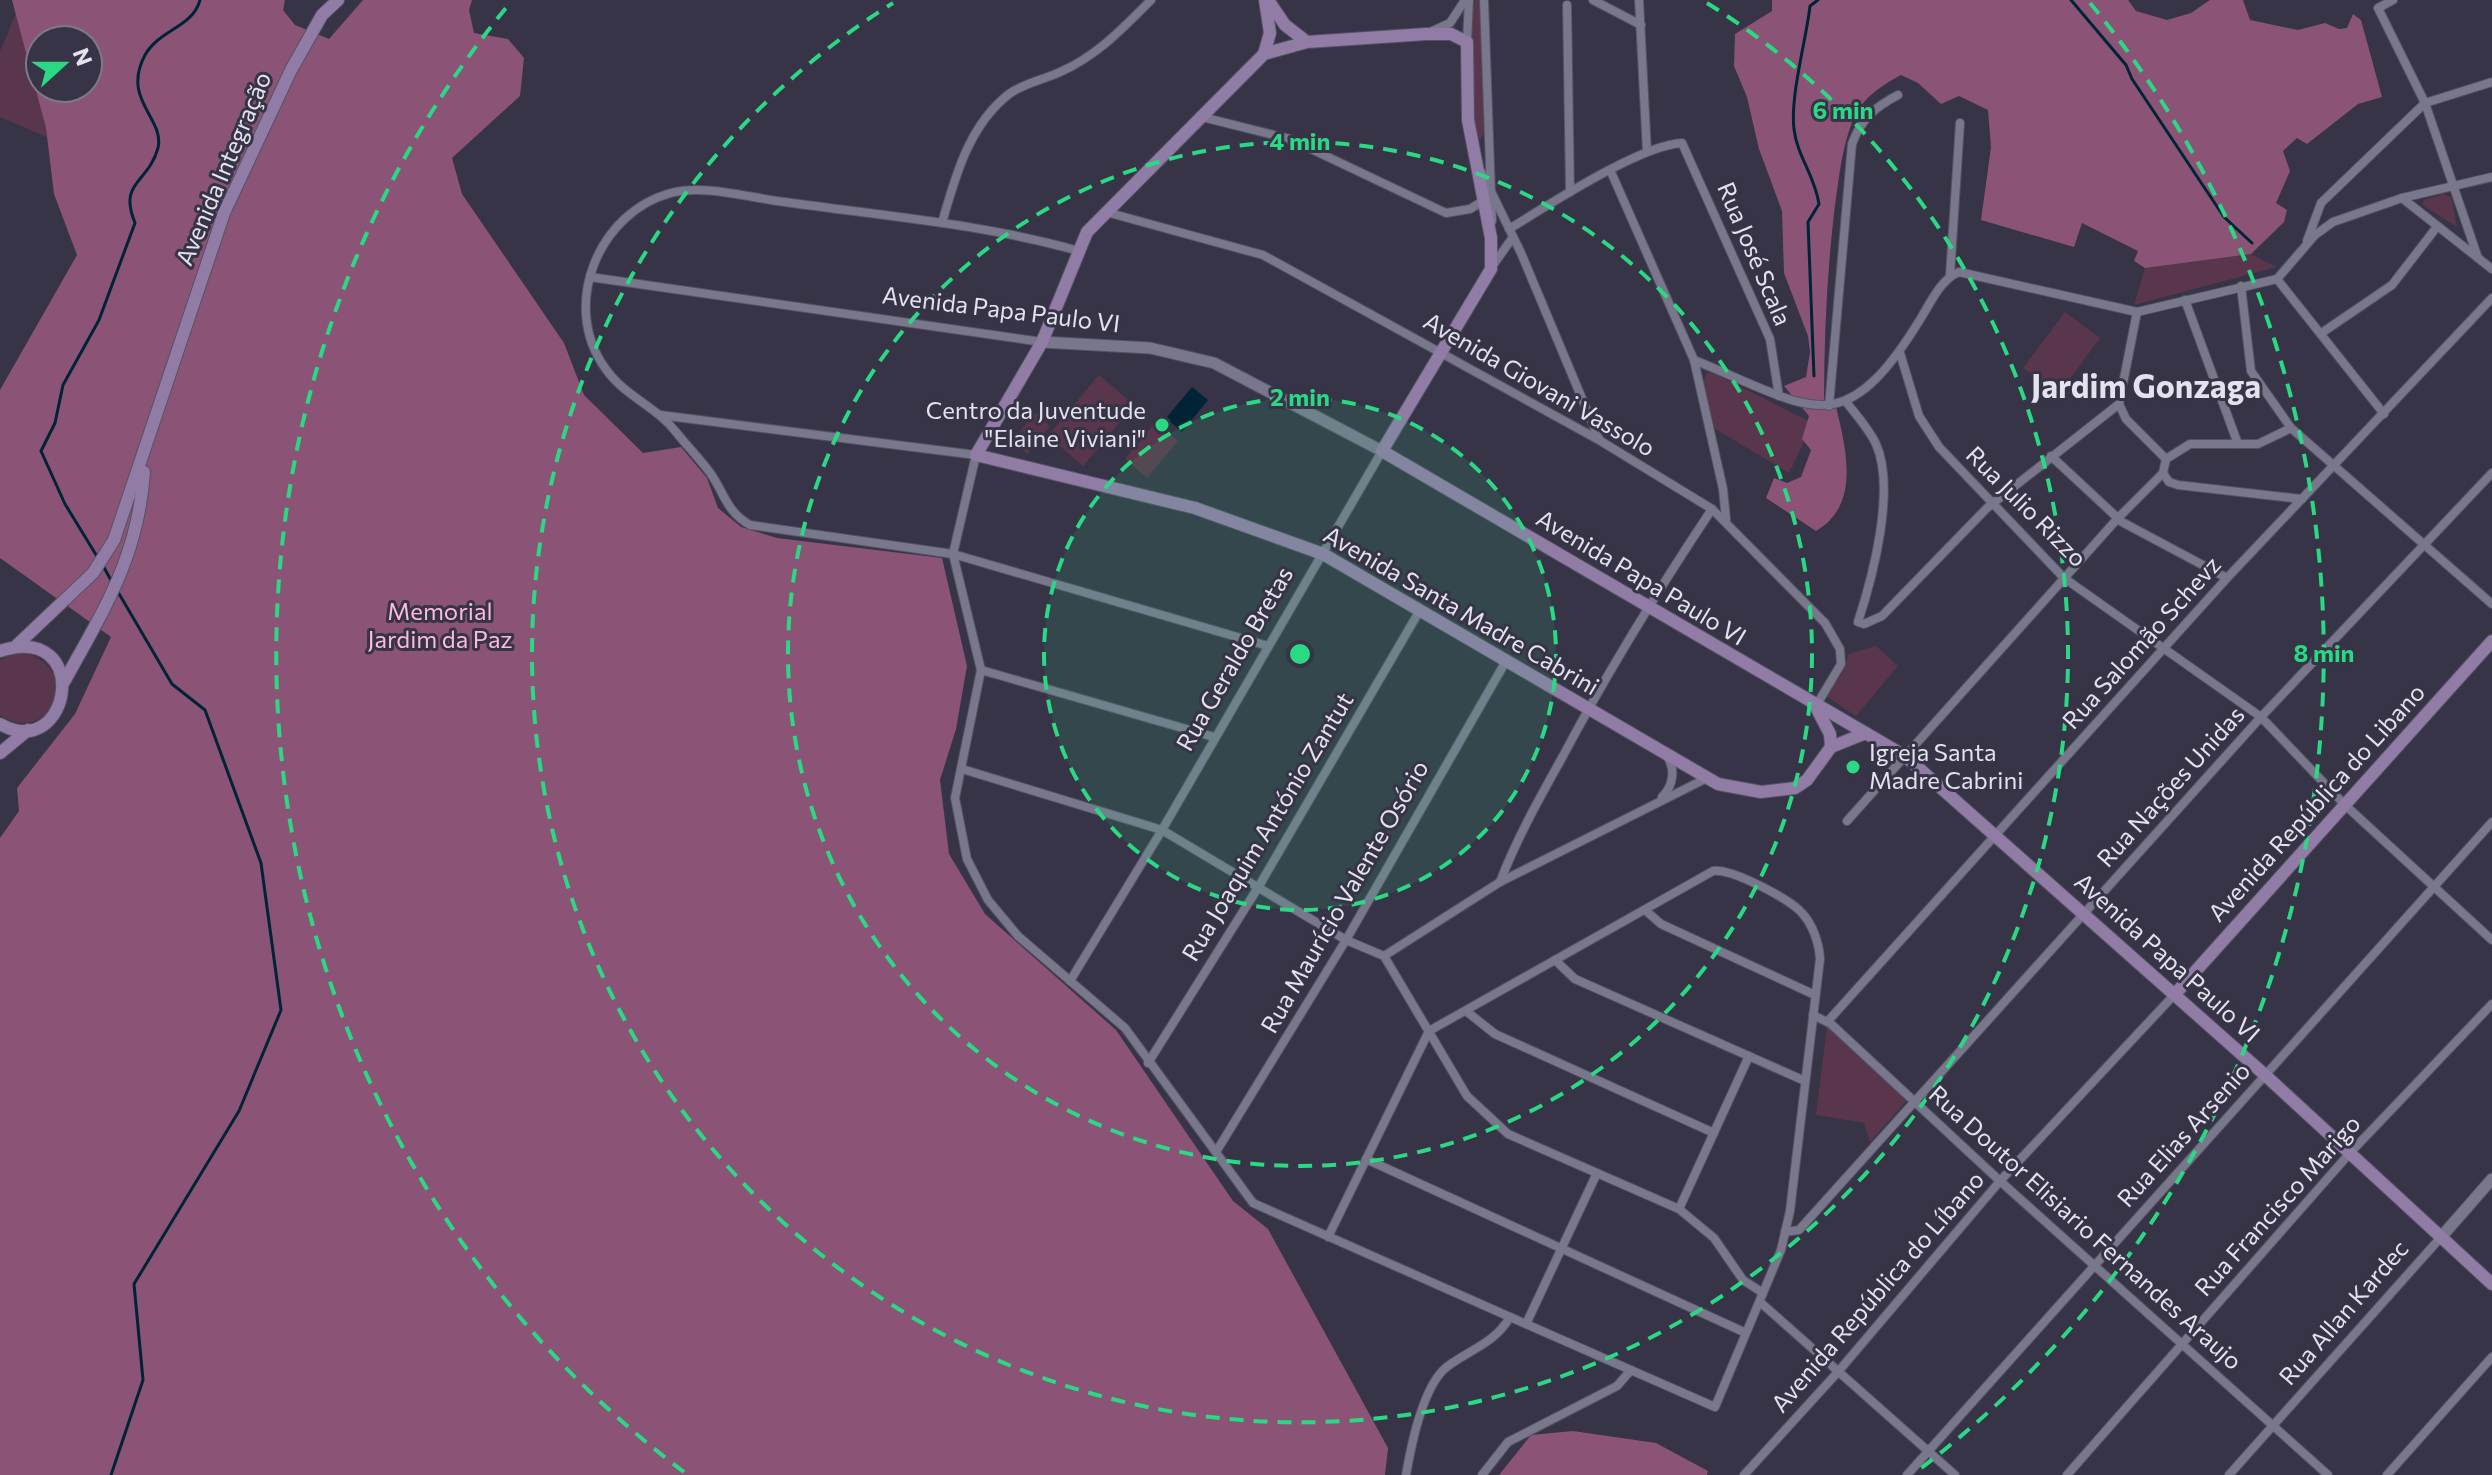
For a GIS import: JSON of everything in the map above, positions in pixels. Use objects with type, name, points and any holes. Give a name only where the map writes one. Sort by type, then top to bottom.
[{"type":"main road","name":"Avenida Integração","points":[[17,645],[96,568],[114,540],[145,457],[181,335],[224,213],[291,70],[322,15],[338,0]]},
{"type":"main road","points":[[1266,0],[1285,25],[1307,42]]},
{"type":"main road","points":[[976,455],[1042,342],[1074,271],[1087,232],[1264,54],[1270,33],[1266,0]]},
{"type":"main road","points":[[1264,54],[1307,42],[1426,34],[1451,34],[1467,42],[1468,120],[1475,159],[1488,198],[1491,269]]},
{"type":"main road","name":"Rua Geraldo Bretas","points":[[1382,451],[1491,269]]},
{"type":"main road","name":"Avenida Papa Paulo VI","points":[[1382,451],[1905,756],[2175,994],[2492,1284]]},
{"type":"main road","name":"Avenida Santa Madre Cabrini","points":[[976,455],[1195,508],[1323,554],[1705,779],[1737,790],[1784,791],[1807,780],[1831,747]]},
{"type":"main road","name":"Avenida Integração","points":[[0,753],[28,730],[48,721],[58,710],[64,682],[112,595],[134,544],[145,457]]},
{"type":"main road","name":"Avenida República do Libano","points":[[2175,994],[2492,641]]},
{"type":"main road","points":[[0,651],[17,645],[33,647],[47,654],[58,666],[64,682]]},
{"type":"main road","points":[[1815,706],[1830,734],[1831,747],[1866,733]]},
{"type":"main road","points":[[0,724],[28,730]]},
{"type":"street","points":[[942,223],[962,159],[997,105],[1011,93],[1084,60],[1118,34],[1151,0]]},
{"type":"street","points":[[1426,34],[1450,23],[1467,0]]},
{"type":"street","points":[[1467,0],[1467,42]]},
{"type":"street","points":[[1484,0],[1488,198],[1511,233],[1599,440]]},
{"type":"street","points":[[1593,0],[1641,25]]},
{"type":"street","points":[[1639,0],[1647,152]]},
{"type":"street","points":[[2393,0],[2378,8],[2425,103],[2478,258]]},
{"type":"street","points":[[1567,5],[1570,192]]},
{"type":"street","points":[[2306,245],[2321,203],[2425,103],[2492,82]]},
{"type":"street","points":[[1829,406],[1852,144],[1858,129],[1878,105],[1898,95]]},
{"type":"street","points":[[1202,117],[1290,139],[1446,213],[1470,209],[1488,198]]},
{"type":"street","points":[[1694,360],[1779,396],[1814,407],[1847,403],[1900,353],[1950,275],[1960,123]]},
{"type":"street","name":"Rua Geraldo Bretas","points":[[1491,269],[1511,233],[1570,192],[1671,143]]},
{"type":"street","name":"Rua José Scala","points":[[1671,143],[1682,143],[1687,149],[1770,339],[1779,396]]},
{"type":"street","points":[[1611,172],[1694,360],[1723,489],[1726,519]]},
{"type":"street","points":[[1950,275],[1968,271],[2137,312],[2277,279],[2306,245],[2333,222],[2402,198],[2492,177]]},
{"type":"street","points":[[1079,251],[942,223],[690,190],[658,198],[619,221],[603,243],[590,277],[588,335],[606,370],[635,400],[660,415],[710,474],[727,507],[750,525],[953,554],[1268,646]]},
{"type":"street","points":[[2402,198],[2436,228],[2492,269]]},
{"type":"street","name":"Avenida Giovani Vassolo","points":[[1106,212],[1263,255],[1599,440],[1712,509],[1726,519],[1834,635],[1841,664],[1815,706]]},
{"type":"street","points":[[2323,332],[2392,285],[2436,228]]},
{"type":"street","name":"Avenida Papa Paulo VI","points":[[590,277],[1042,342],[1150,348],[1214,363],[1382,451]]},
{"type":"street","points":[[2277,279],[2323,332],[2384,414]]},
{"type":"street","points":[[2241,286],[2251,371],[2291,428],[2492,604]]},
{"type":"street","name":"Rua Salomão Schevz","points":[[1828,1021],[2227,578],[2492,298]]},
{"type":"street","points":[[2185,300],[2238,444]]},
{"type":"street","points":[[2137,312],[2119,404],[2126,419],[2166,459]]},
{"type":"street","name":"Rua Julio Rizzo","points":[[1900,353],[1912,396],[1928,432],[2064,578],[2261,717],[2345,805],[2492,940]]},
{"type":"street","points":[[1847,403],[1876,444],[1883,470],[1877,543],[1859,623],[1876,622],[1987,508],[1995,506],[2051,456],[2119,404]]},
{"type":"street","name":"Avenida Santa Madre Cabrini","points":[[660,415],[976,455]]},
{"type":"street","points":[[1847,821],[2118,518],[2163,473],[2166,459],[2190,444],[2267,442],[2291,428]]},
{"type":"street","name":"Rua Geraldo Bretas","points":[[1070,981],[1162,830],[1382,451]]},
{"type":"street","points":[[976,455],[953,554],[981,670],[955,798],[959,829],[980,886],[1008,926],[1125,1028],[1253,1203],[1328,1237],[1715,1407],[1785,1232],[1819,951],[1805,916],[1793,905],[1730,871],[1713,871],[1429,1031],[1328,1237]]},
{"type":"street","points":[[2051,456],[2118,518],[2227,578]]},
{"type":"street","points":[[2163,473],[2169,482],[2178,485],[2302,499]]},
{"type":"street","name":"Rua Nações Unidas","points":[[1785,1232],[1799,1230],[2261,717],[2492,473]]},
{"type":"street","points":[[1500,882],[1513,849],[1586,707],[1647,606],[1712,509]]},
{"type":"street","name":"Rua Joaquim António Zantut","points":[[1148,1063],[1259,886],[1420,610]]},
{"type":"street","name":"Rua Maurício Valente Osório","points":[[1216,1152],[1346,940],[1506,661]]},
{"type":"street","points":[[981,670],[1214,737]]},
{"type":"street","points":[[1655,803],[1671,784],[1672,764],[1667,756]]},
{"type":"street","points":[[962,769],[1162,830],[1346,940],[1384,956],[1467,1096],[1484,1115],[1508,1134],[1679,1209],[1714,1238],[1743,1280],[1837,1373],[1955,1475]]},
{"type":"street","points":[[1384,956],[1500,882],[1705,779]]},
{"type":"street","name":"Rua Elias Arsenio","points":[[1907,1475],[2492,822]]},
{"type":"street","points":[[1645,910],[1661,924],[1815,995]]},
{"type":"street","points":[[1555,960],[1575,979],[1805,1081]]},
{"type":"street","name":"Avenida República do Líbano","points":[[1744,1475],[1837,1373],[2000,1181],[2175,994]]},
{"type":"street","name":"Rua Francisco Marigo","points":[[2067,1475],[2349,1154],[2492,1004]]},
{"type":"street","points":[[1466,1011],[1495,1034],[1714,1133]]},
{"type":"street","name":"Rua Doutor Elisiario Fernandes Araujo","points":[[1813,1015],[1828,1021],[2000,1181],[2328,1475]]},
{"type":"street","points":[[1679,1209],[1749,1056]]},
{"type":"street","points":[[1366,1159],[1746,1333]]},
{"type":"street","points":[[1526,1324],[1597,1173]]},
{"type":"street","name":"Rua Allan Kardec","points":[[2229,1475],[2492,1179]]},
{"type":"street","points":[[1406,1475],[1413,1437],[1436,1379],[1447,1367],[1491,1340],[1510,1317]]},
{"type":"street","points":[[2387,1475],[2492,1357]]},
{"type":"street","points":[[1482,1475],[1508,1442],[1617,1386],[1631,1370]]},
{"type":"shaded area","points":[[21,0],[156,0],[127,172],[0,117],[0,52]]},
{"type":"shaded area","points":[[1475,0],[1480,0],[1484,133],[1480,140],[1472,127],[1470,30]]},
{"type":"shaded area","points":[[2444,194],[2451,197],[2457,227],[2422,205],[2424,200]]},
{"type":"shaded area","points":[[2251,254],[2277,267],[2134,305],[2145,268]]},
{"type":"shaded area","points":[[2065,312],[2100,338],[2058,395],[2023,368]]},
{"type":"shaded area","points":[[1707,373],[1715,374],[1813,423],[1789,473],[1714,428],[1702,384]]},
{"type":"shaded area","points":[[1099,375],[1134,405],[1083,466],[1048,436]]},
{"type":"shaded area","points":[[1035,413],[1050,426],[1027,454],[1012,441]]},
{"type":"shaded area","points":[[1156,422],[1178,441],[1147,478],[1125,459]]},
{"type":"shaded area","points":[[1876,646],[1898,666],[1856,716],[1826,696],[1841,675],[1849,654]]},
{"type":"shaded area","points":[[27,653],[45,663],[54,676],[57,690],[53,704],[44,715],[32,722],[17,722],[0,715],[0,660],[12,654]]},
{"type":"shaded area","points":[[1827,1026],[1909,1098],[1870,1142],[1864,1123],[1816,1115]]},
{"type":"green space","name":"Memorial Jardim da Paz","points":[[12,0],[285,0],[283,10],[295,25],[329,39],[363,0],[472,0],[469,10],[474,33],[508,39],[524,58],[520,96],[452,158],[462,194],[564,343],[584,395],[643,453],[681,447],[707,478],[718,508],[741,527],[777,538],[942,558],[967,666],[956,729],[940,780],[949,854],[985,914],[1116,1030],[1233,1201],[1268,1229],[1388,1448],[1385,1475],[0,1475],[0,838],[19,811],[17,788],[75,714],[111,637],[0,558],[0,390],[77,255],[54,194],[46,128],[40,104],[104,104],[104,24],[24,24],[24,45]]},
{"type":"green space","points":[[1772,0],[2128,0],[2136,11],[2167,20],[2191,13],[2210,0],[2243,0],[2250,20],[2298,30],[2325,23],[2339,29],[2347,28],[2353,14],[2361,20],[2382,97],[2358,104],[2307,144],[2297,138],[2283,151],[2290,171],[2276,203],[2287,210],[2284,222],[2251,254],[2145,268],[2134,261],[2138,251],[2082,223],[2074,247],[1981,220],[1991,147],[1988,110],[1959,96],[1941,104],[1918,83],[1901,75],[1879,88],[1861,105],[1853,120],[1838,184],[1828,279],[1824,402],[1836,407],[1847,475],[1840,506],[1830,520],[1816,531],[1766,498],[1774,478],[1787,483],[1801,477],[1811,450],[1802,439],[1809,416],[1784,386],[1806,377],[1810,352],[1808,336],[1784,273],[1782,211],[1759,149],[1747,97],[1734,66],[1735,34],[1772,11]]},
{"type":"green space","points":[[1573,1431],[1656,1443],[1708,1471],[1707,1475],[1499,1475],[1531,1435]]},
{"type":"water","points":[[1192,387],[1208,400],[1182,432],[1166,418]]},
{"type":"waterway","points":[[98,558],[65,504],[41,451],[55,423],[63,385],[99,320],[135,223],[130,199],[132,190],[148,169],[158,148],[156,127],[140,96],[139,71],[151,47],[183,23],[200,0]]},
{"type":"waterway","points":[[1814,376],[1808,222],[1819,204],[1796,139],[1793,116],[1810,6],[1818,0]]},
{"type":"waterway","points":[[2071,0],[2126,65],[2132,79],[2224,217],[2252,243]]},
{"type":"waterway","points":[[102,564],[112,582]]},
{"type":"waterway","points":[[111,1475],[143,1380],[134,1284],[239,1111],[281,1010],[261,863],[205,710],[172,684],[118,592]]},
{"type":"place","name":"Centro da Juventude \"Elaine Viviani\"","points":[[1162,425]]},
{"type":"place","name":"Igreja Santa Madre Cabrini","points":[[1853,767]]},
{"type":"district","name":"Jardim Gonzaga","points":[[2146,387]]}]
